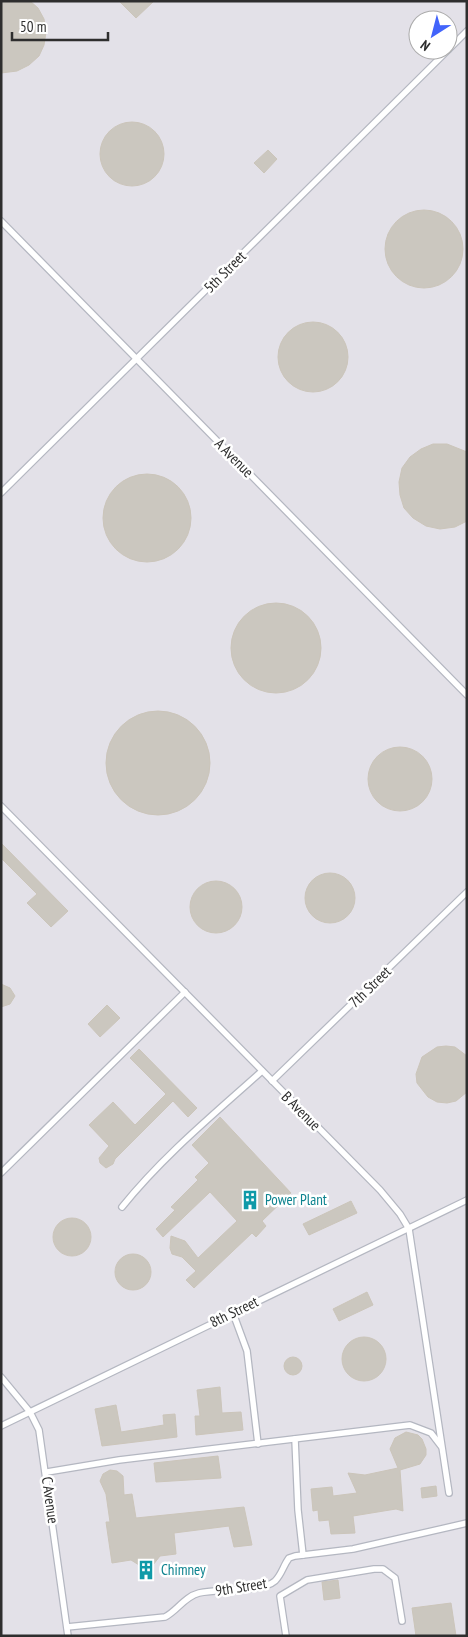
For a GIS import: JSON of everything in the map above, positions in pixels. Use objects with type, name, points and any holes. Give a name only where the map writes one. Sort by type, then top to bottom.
[{"type":"lane","name":"5th Street","points":[[458,40],[467,31]]},
{"type":"lane","name":"5th Street","points":[[1,493],[438,60]]},
{"type":"lane","name":"A Avenue","points":[[1,221],[467,694]]},
{"type":"lane","name":"B Avenue","points":[[1,806],[380,1190],[400,1214],[409,1229],[449,1493]]},
{"type":"lane","name":"7th Street","points":[[272,1081],[467,892]]},
{"type":"lane","points":[[1,1173],[185,992]]},
{"type":"lane","points":[[122,1207],[147,1175],[188,1135],[262,1071]]},
{"type":"lane","name":"8th Street","points":[[1,1426],[467,1200]]},
{"type":"lane","points":[[233,1313],[247,1351],[258,1444]]},
{"type":"lane","name":"C Avenue","points":[[1,1377],[30,1412],[39,1430],[47,1472],[68,1636]]},
{"type":"lane","points":[[47,1472],[119,1460],[410,1425],[431,1433],[442,1449]]},
{"type":"lane","points":[[295,1439],[298,1510],[303,1555]]},
{"type":"lane","name":"9th Street","points":[[67,1628],[165,1617],[176,1611],[183,1600],[198,1593],[272,1583],[280,1575],[283,1566],[289,1558],[353,1549],[467,1523]]},
{"type":"lane","points":[[286,1636],[280,1596],[306,1580],[374,1569],[383,1569],[395,1578],[402,1622]]},
{"type":"shaded area","points":[[1,1],[467,1],[467,1636],[1,1636]]},
{"type":"building","points":[[1,1],[30,1],[38,8],[44,19],[46,32],[44,45],[39,56],[29,65],[17,71],[1,73]]},
{"type":"building","points":[[119,1],[154,1],[136,18]]},
{"type":"building","points":[[126,122],[138,122],[155,131],[162,142],[164,154],[162,166],[155,177],[138,186],[126,186],[114,181],[105,172],[100,160],[100,148],[105,136],[114,127]]},
{"type":"building","points":[[268,150],[277,159],[264,173],[254,163]]},
{"type":"building","points":[[424,210],[439,213],[452,221],[460,234],[463,249],[460,264],[452,277],[439,285],[424,288],[409,285],[396,277],[388,264],[385,249],[388,234],[396,221],[409,213]]},
{"type":"building","points":[[313,322],[332,328],[342,338],[348,357],[342,376],[332,386],[313,392],[294,386],[284,376],[278,357],[284,338],[294,328]]},
{"type":"building","points":[[433,444],[447,444],[467,452],[467,521],[455,527],[440,529],[426,526],[413,518],[404,508],[400,495],[399,482],[402,468],[410,457],[421,449]]},
{"type":"building","points":[[147,474],[164,478],[178,487],[187,501],[191,518],[187,535],[178,549],[164,558],[147,562],[130,558],[116,549],[107,535],[103,518],[107,501],[116,487],[130,478]]},
{"type":"building","points":[[276,603],[293,606],[308,616],[318,631],[321,648],[318,665],[308,680],[293,690],[276,693],[259,690],[244,680],[234,665],[231,648],[234,631],[244,616],[259,606]]},
{"type":"building","points":[[158,711],[178,715],[187,719],[195,726],[202,734],[206,743],[210,763],[206,783],[202,792],[195,800],[187,807],[178,811],[158,815],[138,811],[129,807],[121,800],[114,792],[110,783],[106,763],[110,743],[114,734],[121,726],[129,719],[138,715]]},
{"type":"building","points":[[394,747],[406,747],[423,756],[430,767],[432,779],[430,791],[423,802],[406,811],[394,811],[382,806],[373,797],[368,785],[368,773],[373,761],[382,752]]},
{"type":"building","points":[[1,843],[68,911],[51,927],[27,903],[37,894],[1,858]]},
{"type":"building","points":[[330,873],[340,875],[348,880],[353,888],[355,898],[353,908],[348,916],[340,921],[330,923],[320,921],[312,916],[307,908],[305,898],[307,888],[312,880],[320,875]]},
{"type":"building","points":[[216,881],[226,883],[234,889],[240,897],[242,907],[240,917],[234,925],[226,931],[216,933],[206,931],[198,925],[192,917],[190,907],[192,897],[198,889],[206,883]]},
{"type":"building","points":[[1,984],[10,988],[15,996],[10,1004],[1,1007]]},
{"type":"building","points":[[107,1005],[120,1018],[100,1037],[88,1024]]},
{"type":"building","points":[[437,1047],[455,1047],[467,1056],[467,1092],[456,1101],[447,1103],[437,1102],[428,1097],[417,1083],[416,1074],[422,1057]]},
{"type":"building","points":[[139,1049],[197,1108],[188,1117],[173,1101],[115,1159],[113,1164],[106,1168],[100,1163],[99,1158],[109,1146],[89,1125],[113,1102],[135,1125],[166,1094],[130,1058]]},
{"type":"building","name":"Power Plant","points":[[220,1117],[291,1193],[262,1221],[266,1226],[256,1237],[252,1233],[194,1288],[186,1280],[196,1271],[182,1257],[172,1254],[170,1248],[171,1236],[185,1241],[198,1258],[237,1221],[210,1192],[163,1237],[156,1229],[175,1210],[171,1207],[198,1180],[195,1177],[209,1163],[192,1145]]},
{"type":"building","points":[[351,1201],[357,1213],[309,1235],[303,1224]]},
{"type":"building","points":[[72,1218],[85,1224],[91,1237],[85,1250],[72,1256],[59,1250],[53,1237],[59,1224]]},
{"type":"building","points":[[133,1254],[145,1260],[151,1272],[145,1284],[133,1290],[121,1284],[115,1272],[121,1260]]},
{"type":"building","points":[[367,1292],[373,1305],[339,1321],[333,1309]]},
{"type":"building","points":[[364,1337],[376,1341],[382,1347],[386,1359],[382,1371],[376,1377],[364,1381],[352,1377],[346,1371],[342,1359],[346,1347],[352,1341]]},
{"type":"building","points":[[289,1357],[297,1357],[302,1362],[300,1373],[289,1375],[284,1370],[284,1362]]},
{"type":"building","points":[[220,1387],[222,1413],[241,1412],[243,1430],[196,1435],[195,1416],[200,1416],[197,1390]]},
{"type":"building","points":[[116,1405],[121,1432],[164,1425],[163,1415],[175,1414],[177,1437],[102,1446],[95,1409]]},
{"type":"building","points":[[406,1432],[418,1435],[422,1439],[426,1455],[420,1464],[400,1470],[403,1511],[396,1509],[353,1516],[355,1533],[331,1534],[329,1520],[319,1521],[318,1510],[313,1511],[311,1489],[332,1487],[333,1496],[357,1493],[348,1473],[365,1475],[398,1468],[390,1449],[395,1438]]},
{"type":"building","points":[[218,1456],[221,1478],[156,1482],[154,1463]]},
{"type":"building","points":[[110,1470],[117,1471],[123,1476],[124,1495],[132,1494],[136,1518],[244,1507],[252,1545],[234,1547],[229,1526],[174,1533],[176,1554],[160,1556],[153,1565],[152,1573],[149,1576],[142,1575],[139,1565],[131,1560],[112,1563],[106,1522],[110,1522],[106,1494],[100,1481],[103,1474]]},
{"type":"building","points":[[436,1486],[437,1496],[422,1498],[421,1488]]},
{"type":"building","points":[[338,1580],[340,1598],[324,1600],[322,1582]]},
{"type":"building","points":[[451,1603],[456,1636],[416,1636],[412,1608]]},
{"type":"place","name":"Power Plant","points":[[250,1200]]},
{"type":"place","name":"Chimney","points":[[146,1570]]}]
